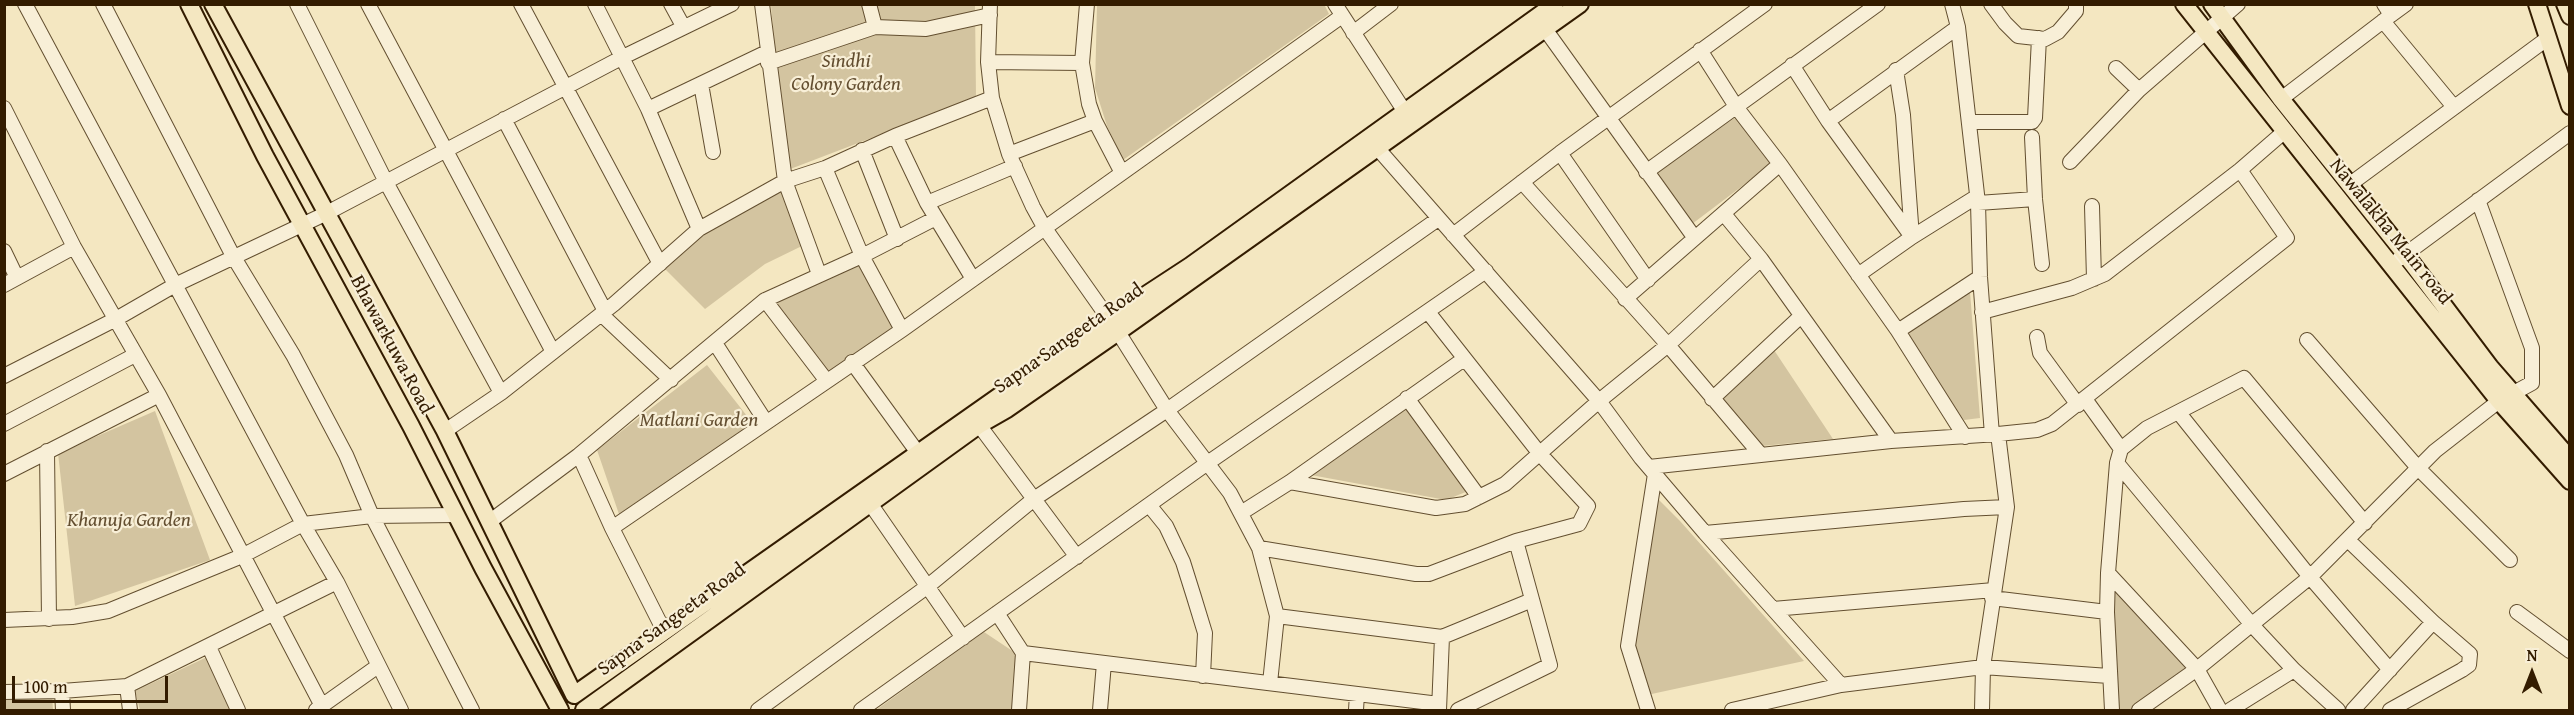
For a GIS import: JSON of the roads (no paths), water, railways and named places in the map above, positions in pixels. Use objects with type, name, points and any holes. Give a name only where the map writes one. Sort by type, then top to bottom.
[{"type":"main road","name":"Bhawarkuwa Road","points":[[189,4],[302,224],[411,426],[556,709]]},
{"type":"main road","name":"Bhawarkuwa Road","points":[[213,4],[444,431],[584,711]]},
{"type":"main road","name":"Sapna Sangeeta Road","points":[[1372,143],[1405,112],[1555,4]]},
{"type":"main road","name":"Sapna Sangeeta Road","points":[[556,709],[664,631],[979,424],[1007,409],[1190,266],[1580,4]]},
{"type":"main road","name":"Nawalakha Main road","points":[[2184,4],[2390,266],[2506,396],[2570,459]]},
{"type":"main road","name":"Nawalakha Main road","points":[[2211,4],[2282,99],[2405,254],[2570,481]]},
{"type":"main road","points":[[2537,4],[2570,105]]},
{"type":"main road","name":"Sapna Sangeeta Road","points":[[584,711],[866,498],[918,453],[1113,326]]},
{"type":"street","points":[[25,4],[303,524],[337,582],[401,711]]},
{"type":"street","points":[[104,4],[233,256],[293,355],[346,455],[372,516],[472,711]]},
{"type":"street","points":[[297,4],[386,182],[501,393]]},
{"type":"street","points":[[368,4],[553,352]]},
{"type":"street","points":[[521,4],[660,264]]},
{"type":"street","points":[[596,4],[648,109],[699,229]]},
{"type":"street","points":[[671,4],[683,26]]},
{"type":"street","points":[[4,376],[116,319],[175,285],[325,214],[683,26],[732,4]]},
{"type":"street","points":[[762,4],[767,57],[785,181],[819,274]]},
{"type":"street","points":[[869,4],[875,27]]},
{"type":"street","points":[[1087,4],[1082,63],[1095,121],[1122,173]]},
{"type":"street","points":[[1353,33],[1391,4]]},
{"type":"street","points":[[1453,235],[1560,153],[1765,4]]},
{"type":"street","points":[[1646,171],[1737,108],[1792,65],[1878,4]]},
{"type":"street","points":[[1952,4],[1958,27],[1970,122],[1977,200],[1982,312],[1995,434],[2007,507],[1983,667],[1982,711]]},
{"type":"street","points":[[1991,4],[2018,36],[2039,38],[2052,37],[2058,32],[2076,11],[2076,4]]},
{"type":"street","points":[[2070,162],[2139,90],[2238,4]]},
{"type":"street","points":[[2282,99],[2386,13],[2406,4]]},
{"type":"street","points":[[648,109],[767,57],[875,27],[926,29],[990,10],[988,62],[993,98],[1012,160],[1044,227],[1113,326],[1167,410],[1209,462],[1230,493],[1259,548],[1277,616],[1270,683]]},
{"type":"street","points":[[612,528],[902,330],[1122,173],[1338,10],[1405,112]]},
{"type":"street","points":[[2386,13],[2454,107]]},
{"type":"street","points":[[1828,121],[1958,27]]},
{"type":"street","points":[[1545,29],[1694,237]]},
{"type":"street","points":[[1970,122],[2032,122],[2035,118],[2039,38]]},
{"type":"street","points":[[2349,185],[2548,38]]},
{"type":"street","points":[[1700,50],[1737,108],[1780,164],[1898,331],[1965,437]]},
{"type":"street","points":[[988,62],[1082,63]]},
{"type":"street","points":[[1792,65],[1828,121],[1912,237]]},
{"type":"street","points":[[2116,68],[2139,90]]},
{"type":"street","points":[[1896,70],[1904,115],[1912,237]]},
{"type":"street","points":[[701,84],[713,152]]},
{"type":"street","points":[[444,431],[501,393],[603,313],[699,229],[785,181],[825,168],[895,136],[993,98]]},
{"type":"street","points":[[4,108],[74,247],[159,395],[273,615],[318,708],[378,666]]},
{"type":"street","points":[[504,119],[603,313],[671,380]]},
{"type":"street","points":[[927,202],[1095,121]]},
{"type":"street","points":[[1982,312],[2072,288],[2105,274],[2240,170],[2284,131]]},
{"type":"street","points":[[2390,266],[2570,133]]},
{"type":"street","points":[[895,136],[927,202],[973,279]]},
{"type":"street","points":[[2032,137],[2035,200],[2042,264]]},
{"type":"street","points":[[1372,143],[1599,401],[1652,471],[1841,686]]},
{"type":"street","points":[[862,150],[897,239]]},
{"type":"street","points":[[1560,153],[1648,280]]},
{"type":"street","points":[[1625,299],[1780,164]]},
{"type":"street","points":[[825,168],[862,256],[902,330]]},
{"type":"street","points":[[1652,471],[1761,455],[1892,441],[2037,430],[2052,424],[2287,238],[2240,170]]},
{"type":"street","points":[[1522,182],[1668,345],[1761,455]]},
{"type":"street","points":[[1858,275],[1912,237],[1977,200],[2035,200]]},
{"type":"street","points":[[2139,711],[2197,669],[2310,577],[2435,451],[2506,396],[2532,383],[2532,348],[2478,200]]},
{"type":"street","points":[[2092,207],[2094,279]]},
{"type":"street","points":[[1724,214],[1761,259],[1892,441]]},
{"type":"street","points":[[489,522],[579,455],[765,300],[862,256],[936,218]]},
{"type":"street","points":[[758,711],[928,586],[1034,499],[1167,410],[1438,219]]},
{"type":"street","points":[[4,285],[74,247]]},
{"type":"street","points":[[4,252],[17,278]]},
{"type":"street","points":[[1290,482],[1436,508],[1465,504],[1505,484],[1599,401],[1668,345],[1761,259]]},
{"type":"street","points":[[861,711],[1209,462],[1486,271]]},
{"type":"street","points":[[1898,331],[1980,277]]},
{"type":"street","points":[[765,300],[826,380]]},
{"type":"street","points":[[1259,548],[1416,574],[1429,574],[1516,541],[1579,524],[1588,506],[1540,454],[1428,312]]},
{"type":"street","points":[[1712,399],[1802,316]]},
{"type":"street","points":[[2037,338],[2040,353],[2121,449]]},
{"type":"street","points":[[2307,340],[2419,469],[2510,561]]},
{"type":"street","points":[[715,343],[766,422]]},
{"type":"street","points":[[4,424],[135,355]]},
{"type":"street","points":[[1241,513],[1290,482],[1464,359]]},
{"type":"street","points":[[852,362],[918,453]]},
{"type":"street","points":[[2112,711],[2107,612],[2117,463],[2121,449],[2147,428],[2244,378],[2365,523]]},
{"type":"street","points":[[4,474],[159,395]]},
{"type":"street","points":[[1407,398],[1479,497]]},
{"type":"street","points":[[2179,413],[2310,577],[2390,670]]},
{"type":"street","points":[[979,424],[1077,556]]},
{"type":"street","points":[[46,451],[49,619]]},
{"type":"street","points":[[579,455],[612,528],[664,631]]},
{"type":"street","points":[[2117,463],[2252,625],[2294,670],[2338,711]]},
{"type":"street","points":[[1648,711],[1628,646],[1652,471]]},
{"type":"street","points":[[866,498],[963,638]]},
{"type":"street","points":[[1149,505],[1166,526],[1183,562],[1205,633],[1203,676]]},
{"type":"street","points":[[1705,533],[2007,507]]},
{"type":"street","points":[[4,620],[49,619],[108,611],[242,556],[303,524],[372,516],[456,515]]},
{"type":"street","points":[[2348,540],[2433,622],[2470,654],[2469,665],[2390,711]]},
{"type":"street","points":[[1458,711],[1550,665],[1516,541]]},
{"type":"street","points":[[2108,573],[2197,669],[2220,711]]},
{"type":"street","points":[[4,692],[62,691],[127,686],[337,582]]},
{"type":"street","points":[[1773,609],[1993,594],[2107,612]]},
{"type":"street","points":[[1277,616],[1442,637],[1532,600]]},
{"type":"street","points":[[2517,612],[2570,651]]},
{"type":"street","points":[[997,613],[1023,653],[1019,711]]},
{"type":"street","points":[[2353,711],[2433,622]]},
{"type":"street","points":[[1023,653],[1357,694],[1439,707],[1442,637]]},
{"type":"street","points":[[209,647],[238,711]]},
{"type":"street","points":[[1100,711],[1104,663]]},
{"type":"street","points":[[1732,711],[1841,686],[1983,667],[2109,676]]},
{"type":"street","points":[[2230,711],[2294,670]]},
{"type":"street","points":[[127,686],[130,711]]},
{"type":"street","points":[[62,691],[63,711]]},
{"type":"street","points":[[1356,711],[1357,694]]},
{"type":"park label","name":"Sindhi Colony Garden","points":[[846,74]]},
{"type":"park label","name":"Matlani Garden","points":[[699,421]]},
{"type":"park label","name":"Khanuja Garden","points":[[129,521]]}]
